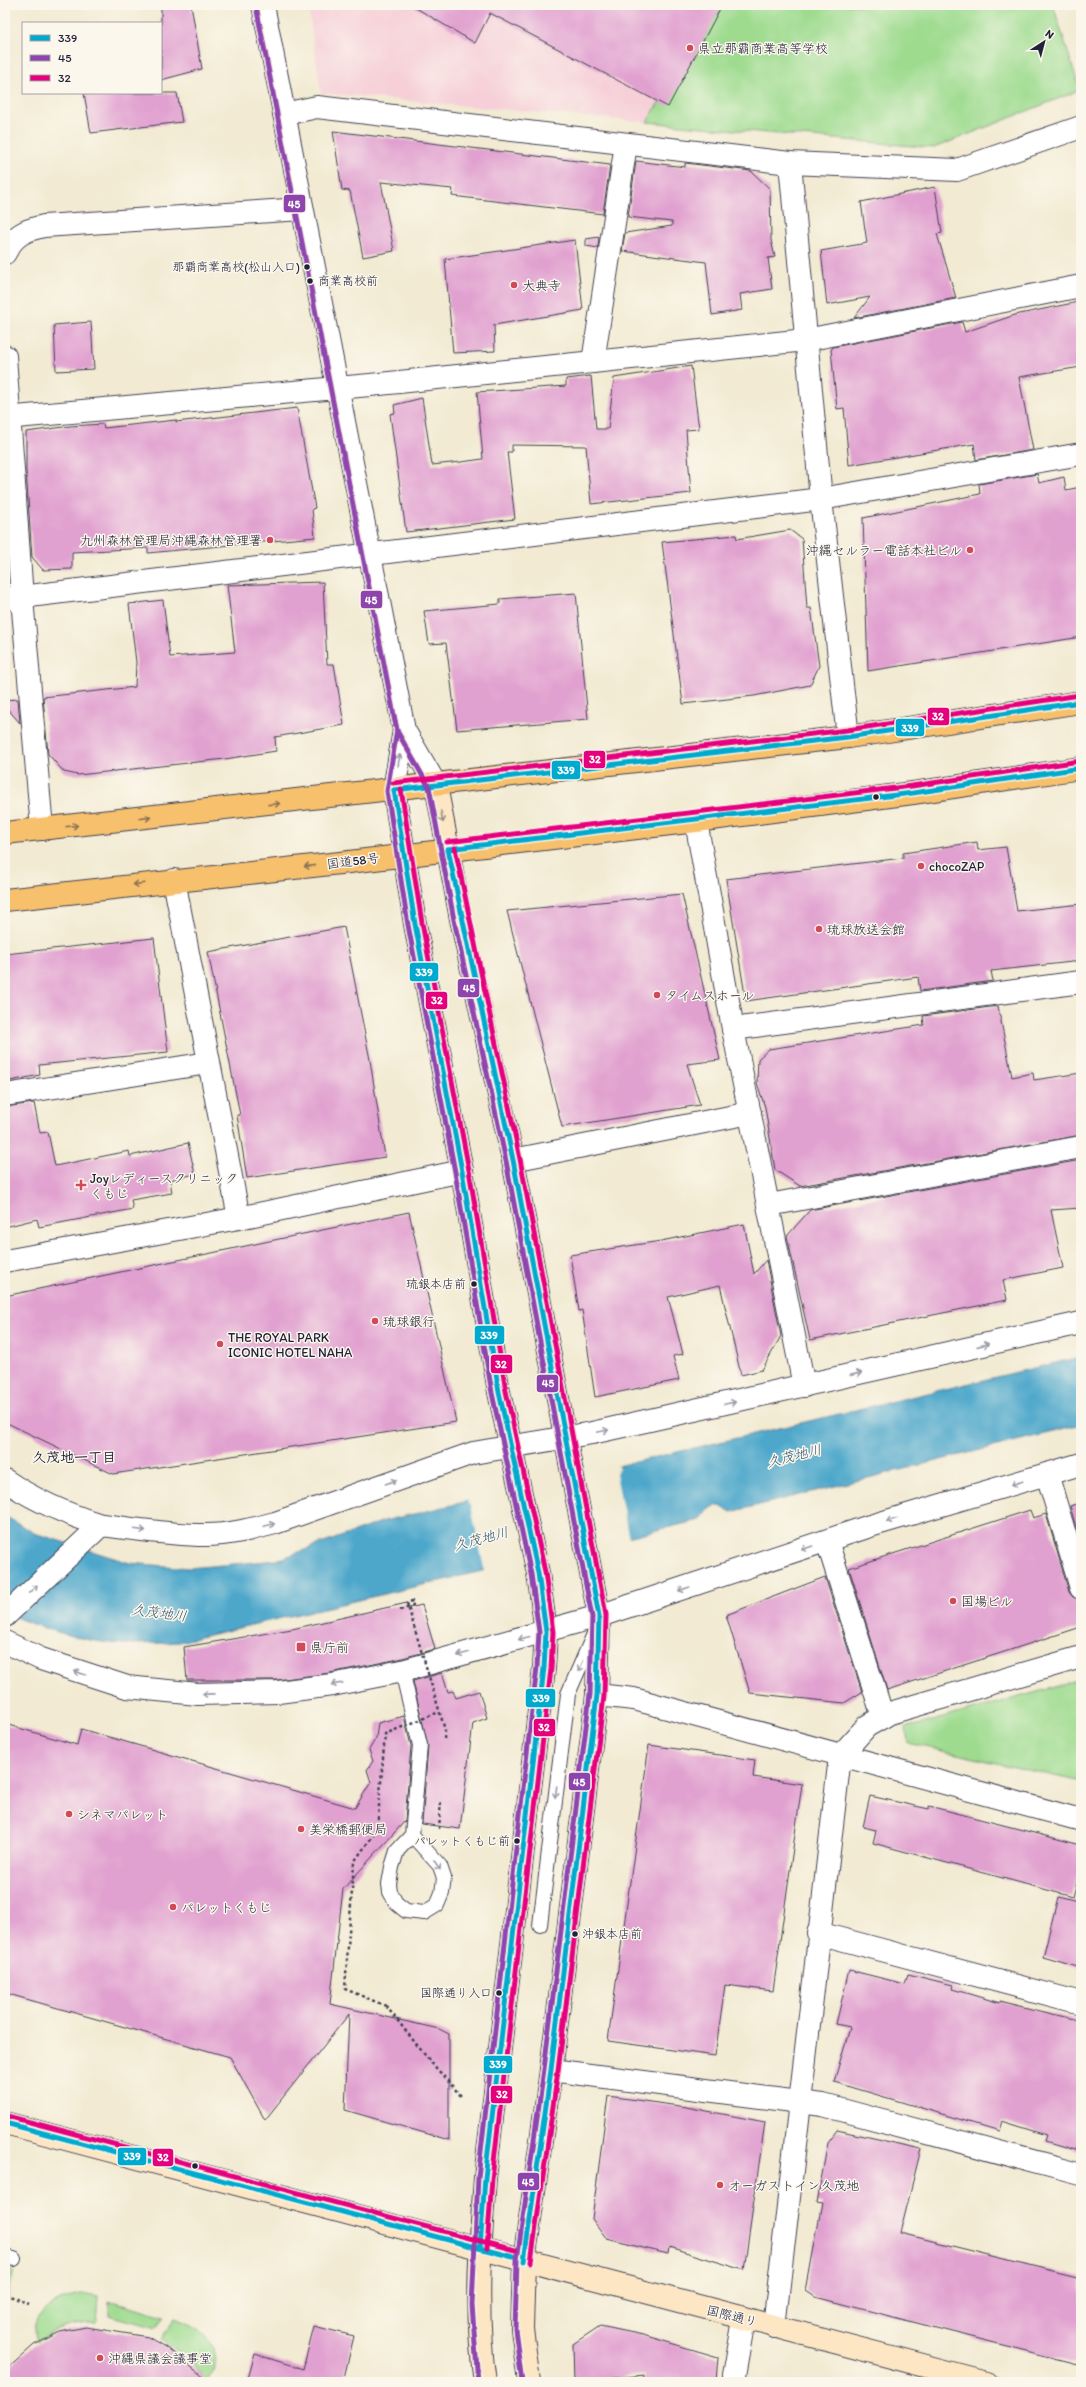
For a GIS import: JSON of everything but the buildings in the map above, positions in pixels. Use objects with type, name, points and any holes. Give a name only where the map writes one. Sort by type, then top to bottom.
[{"type":"highway","points":[[5,833],[394,790],[848,737],[1081,702]]},
{"type":"highway","name":"国道58号","points":[[5,900],[174,880],[349,862],[405,854],[696,821],[913,793],[1081,768]]},
{"type":"main road","points":[[436,784],[512,1160],[599,1616],[597,1695],[551,2070],[524,2261],[522,2329],[529,2382]]},
{"type":"main road","points":[[394,790],[415,924],[462,1170],[499,1392],[538,1573],[546,1632],[544,1668],[485,2178],[480,2248],[479,2328],[485,2382]]},
{"type":"main road","name":"国際通り","points":[[5,2123],[480,2248],[744,2320],[986,2382]]},
{"type":"street","points":[[263,5],[302,209],[339,388],[369,554],[404,730],[436,784]]},
{"type":"street","points":[[284,114],[317,108],[790,163],[957,170],[1081,127]]},
{"type":"street","points":[[593,362],[626,144]]},
{"type":"street","points":[[790,163],[821,499],[848,737]]},
{"type":"street","points":[[5,253],[9,245],[24,231],[44,226],[302,209]]},
{"type":"street","points":[[7,418],[339,388],[806,340],[1081,286]]},
{"type":"street","points":[[5,356],[13,598],[42,829]]},
{"type":"street","points":[[13,598],[821,499],[1081,454]]},
{"type":"street","points":[[394,790],[404,730]]},
{"type":"street","points":[[696,821],[733,1029],[804,1386]]},
{"type":"street","points":[[174,880],[239,1218]]},
{"type":"street","points":[[733,1029],[1081,982]]},
{"type":"street","points":[[5,1095],[208,1063]]},
{"type":"street","points":[[512,1160],[750,1113]]},
{"type":"street","points":[[769,1205],[1081,1147]]},
{"type":"street","points":[[5,1261],[239,1218],[462,1170]]},
{"type":"street","points":[[5,1480],[34,1499],[60,1511],[101,1525],[169,1534],[206,1535],[245,1531],[275,1524],[473,1453],[564,1438],[804,1386],[1081,1323]]},
{"type":"street","points":[[5,1642],[41,1659],[127,1687],[198,1694],[278,1692],[402,1671],[546,1632],[599,1616],[870,1526],[1081,1464]]},
{"type":"street","points":[[1047,1474],[1081,1588]]},
{"type":"street","points":[[5,1616],[101,1525]]},
{"type":"street","points":[[827,1541],[883,1717]]},
{"type":"street","points":[[774,2327],[818,1933],[840,1756],[867,1726],[890,1713],[1081,1657]]},
{"type":"street","points":[[597,1695],[634,1699],[1081,1820]]},
{"type":"street","points":[[818,1933],[1081,2002]]},
{"type":"street","points":[[551,2070],[823,2105],[1081,2174]]},
{"type":"street","points":[[735,2382],[734,2376],[744,2320]]},
{"type":"lane","points":[[540,1925],[568,1694],[593,1636],[599,1616]]},
{"type":"lane","points":[[402,1671],[420,1745],[412,1835],[397,1851],[392,1867],[390,1892],[396,1903],[406,1911],[424,1913],[438,1904],[442,1893],[444,1878],[440,1866],[412,1835]]},
{"type":"path","points":[[400,1610],[413,1606],[412,1601],[407,1603],[439,1712],[445,1730]]},
{"type":"path","points":[[439,1712],[385,1734],[377,1830],[354,1862],[344,1989],[386,2006],[429,2060],[462,2096]]},
{"type":"path","points":[[5,2294],[29,2304]]},
{"type":"shaded area","name":"県立那覇商業高等学校","points":[[308,5],[1053,5],[1080,90],[934,148],[321,93]]},
{"type":"green space","points":[[719,5],[1053,5],[1080,90],[934,148],[647,122]]},
{"type":"green space","points":[[1081,1680],[1081,1782],[908,1743],[906,1728]]},
{"type":"green space","points":[[5,2268],[14,2270],[6,2304],[5,2304]]},
{"type":"green space","points":[[82,2294],[98,2297],[96,2323],[80,2324],[65,2328],[51,2333],[37,2341],[35,2331],[37,2322],[47,2308],[64,2299]]},
{"type":"green space","points":[[109,2301],[164,2317],[156,2328],[109,2315]]},
{"type":"green space","points":[[175,2318],[199,2330],[210,2342],[215,2358],[215,2369],[206,2381],[186,2357],[161,2339]]},
{"type":"water","name":"久茂地川","points":[[1081,1357],[1081,1425],[731,1512],[721,1506],[714,1506],[707,1511],[700,1520],[179,1642],[130,1644],[98,1641],[50,1630],[5,1613],[5,1516],[34,1533],[130,1563],[189,1568],[277,1560],[384,1521]]},
{"type":"pier","points":[[617,1464],[619,1469],[616,1474],[629,1539],[485,1573],[471,1506],[468,1504],[467,1499]]},
{"type":"transit line","name":"45","points":[[256,6],[397,731],[429,787],[454,920],[506,1161],[592,1617],[590,1694],[544,2069],[517,2260],[515,2329],[522,2382]]},
{"type":"transit line","name":"32","points":[[393,783],[847,730],[1080,695]]},
{"type":"transit line","name":"339","points":[[394,790],[848,737],[1081,702]]},
{"type":"transit line","name":"45","points":[[394,717],[397,730],[387,791],[408,925],[455,1172],[492,1393],[531,1574],[539,1632],[537,1667],[478,2177],[472,2305],[478,2382]]},
{"type":"transit line","name":"32","points":[[447,842],[912,786],[1080,761]]},
{"type":"transit line","name":"339","points":[[448,849],[913,793],[1081,768]]},
{"type":"transit line","name":"32","points":[[401,789],[422,923],[469,1170],[506,1391],[545,1572],[553,1632],[551,1669],[492,2179],[487,2248]]},
{"type":"transit line","name":"339","points":[[394,790],[415,924],[462,1171],[499,1392],[538,1573],[546,1632],[544,1668],[485,2178],[480,2248]]},
{"type":"transit line","name":"32","points":[[455,848],[520,1159],[606,1615],[604,1696],[558,2071],[531,2262]]},
{"type":"transit line","name":"339","points":[[448,849],[513,1160],[599,1616],[597,1695],[551,2070],[524,2261]]},
{"type":"transit line","name":"32","points":[[7,2116],[515,2250]]},
{"type":"transit line","name":"339","points":[[5,2123],[513,2257]]},
{"type":"place","name":"県立那覇商業高等学校","points":[[690,48]]},
{"type":"place","name":"那覇商業高校(松山入口)","points":[[307,267]]},
{"type":"place","name":"商業高校前","points":[[310,281]]},
{"type":"place","name":"大典寺","points":[[514,285]]},
{"type":"place","name":"九州森林管理局沖縄森林管理署","points":[[270,540]]},
{"type":"place","name":"沖縄セルラー電話本社ビル","points":[[970,550]]},
{"type":"place","name":"chocoZAP","points":[[921,866]]},
{"type":"place","name":"琉球放送会館","points":[[819,929]]},
{"type":"place","name":"タイムスホール","points":[[657,995]]},
{"type":"place","name":"Joyレディースクリニック くもじ","points":[[81,1185]]},
{"type":"place","name":"琉銀本店前","points":[[474,1284]]},
{"type":"place","name":"琉球銀行","points":[[375,1321]]},
{"type":"place","name":"THE ROYAL PARK ICONIC HOTEL NAHA","points":[[220,1344]]},
{"type":"place","name":"国場ビル","points":[[953,1601]]},
{"type":"place","name":"県庁前","points":[[301,1647]]},
{"type":"place","name":"シネマパレット","points":[[69,1814]]},
{"type":"place","name":"美栄橋郵便局","points":[[301,1829]]},
{"type":"place","name":"パレットくもじ前","points":[[517,1841]]},
{"type":"place","name":"パレットくもじ","points":[[173,1907]]},
{"type":"place","name":"沖銀本店前","points":[[575,1934]]},
{"type":"place","name":"国際通り入口","points":[[499,1993]]},
{"type":"place","name":"オーガストイン久茂地","points":[[720,2185]]},
{"type":"place","name":"沖縄県議会議事堂","points":[[100,2358]]},
{"type":"district","name":"久茂地一丁目","points":[[74,1457]]}]
